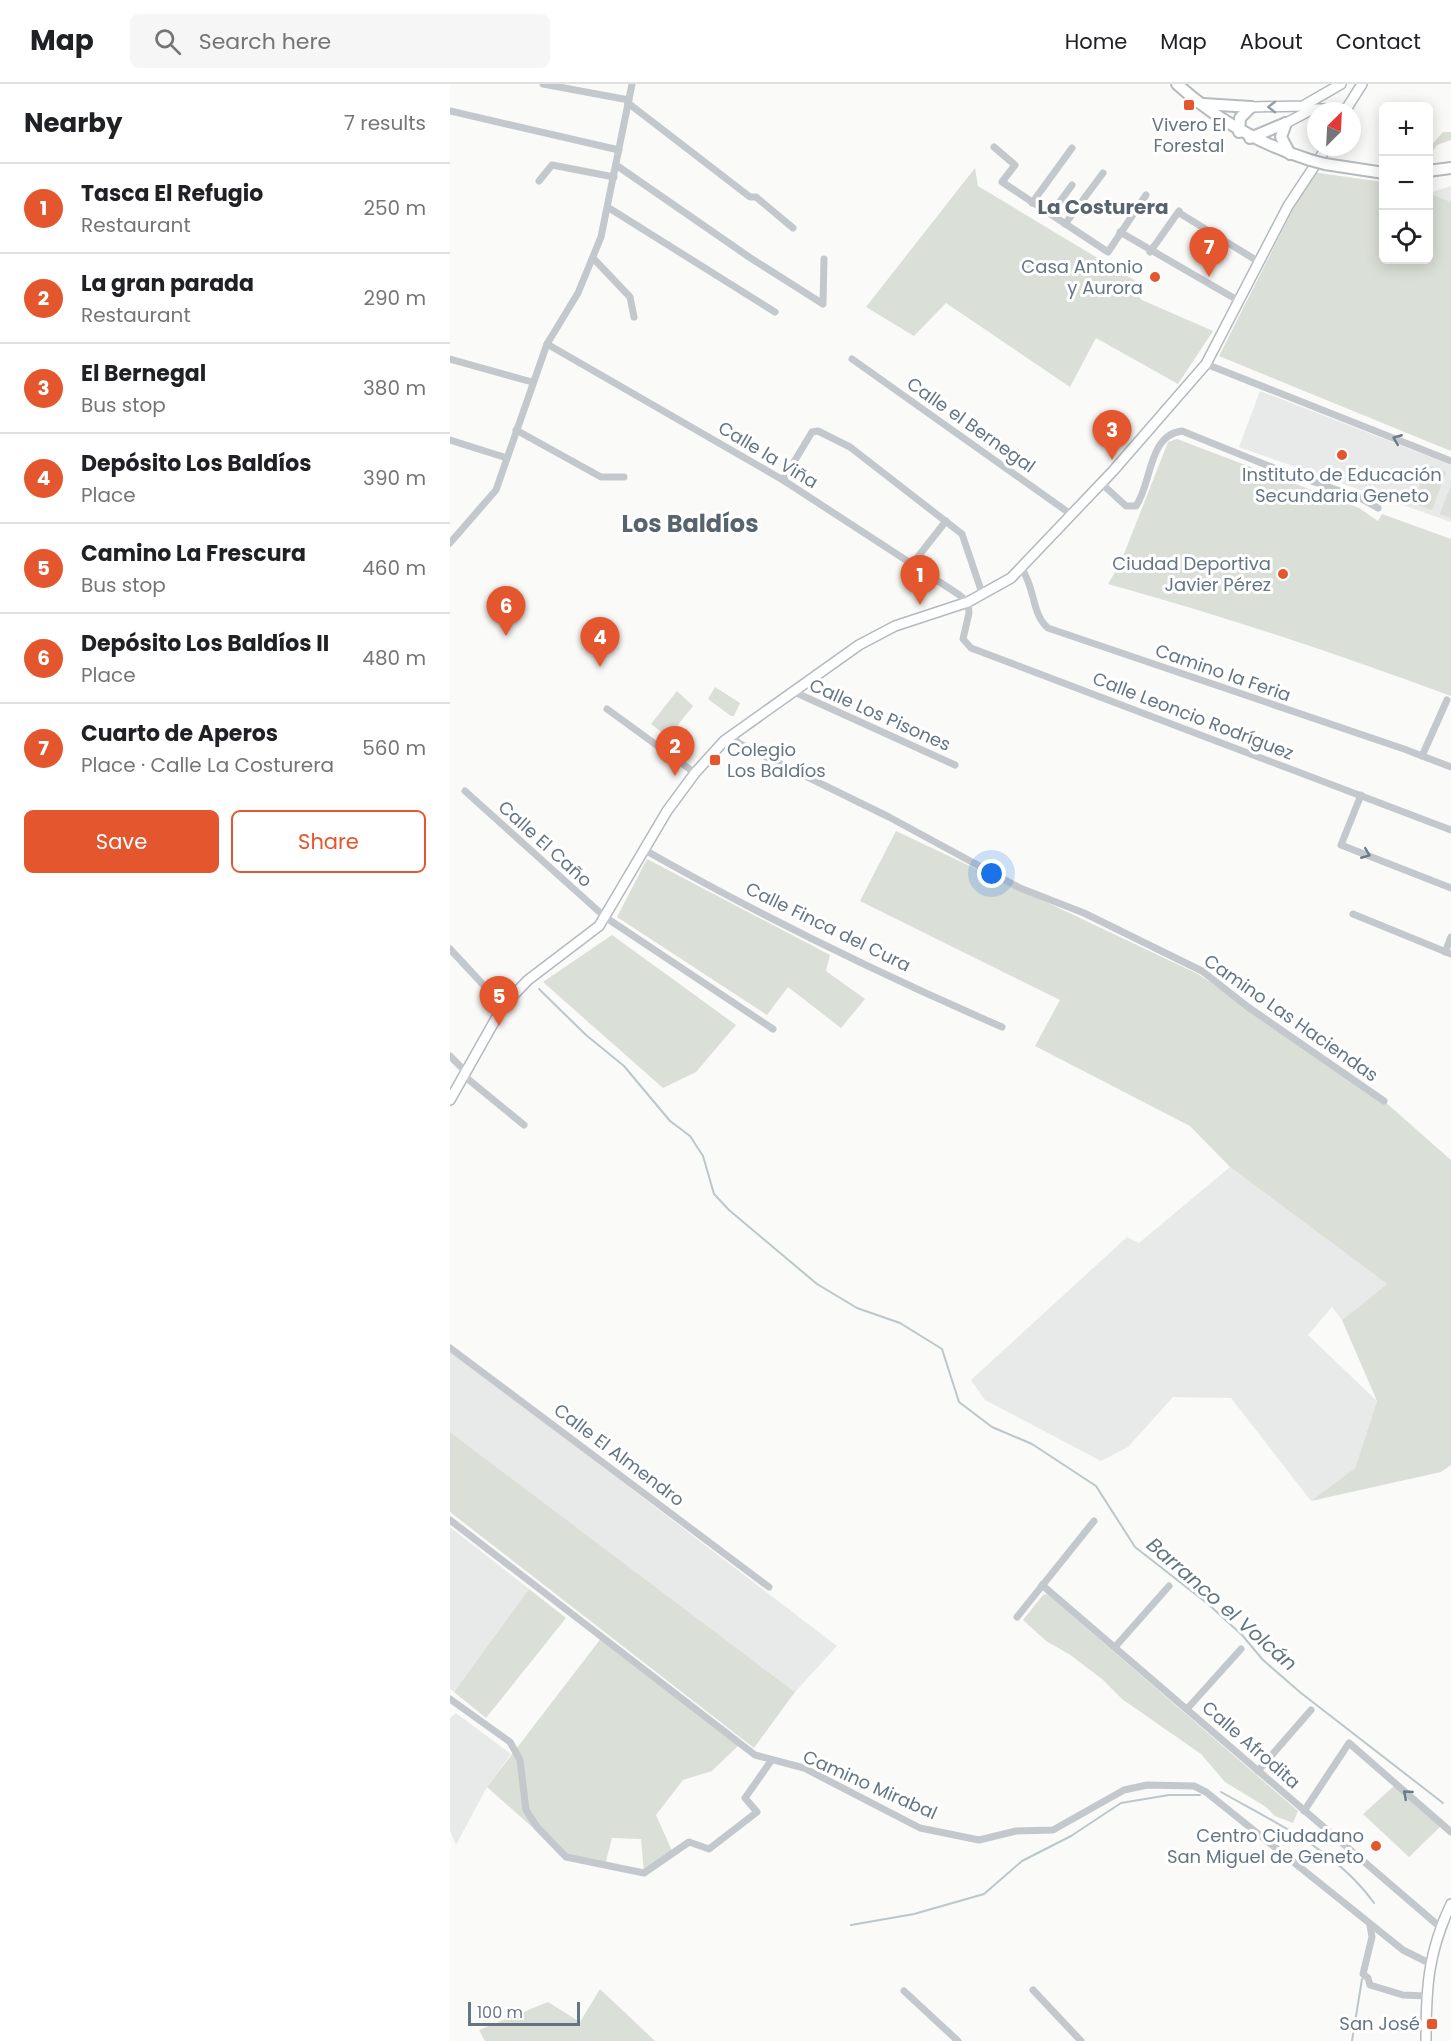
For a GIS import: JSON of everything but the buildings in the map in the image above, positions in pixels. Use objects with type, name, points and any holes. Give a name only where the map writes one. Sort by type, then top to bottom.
[{"type":"main road","points":[[1177,84],[1198,103],[1250,138],[1325,165],[1379,172]]},
{"type":"main road","points":[[1198,103],[1212,106],[1304,106],[1341,84]]},
{"type":"main road","points":[[1350,102],[1362,84]]},
{"type":"main road","points":[[1330,89],[1339,89],[1345,102]]},
{"type":"main road","points":[[1239,132],[1240,118],[1251,107]]},
{"type":"main road","points":[[1250,138],[1307,115]]},
{"type":"main road","points":[[1286,123],[1281,137],[1290,154]]},
{"type":"main road","points":[[450,1100],[503,1006],[528,980],[584,939],[605,917],[667,811],[695,773],[731,736],[860,645],[895,626],[968,602],[998,587],[1022,569],[1072,515],[1184,393],[1206,364],[1288,206],[1321,156]]},
{"type":"main road","points":[[1433,170],[1451,168]]},
{"type":"main road","points":[[1426,2041],[1425,1996],[1429,1963],[1440,1926],[1451,1904]]},
{"type":"street","points":[[543,84],[628,101],[750,197],[756,197],[793,228]]},
{"type":"street","points":[[450,543],[496,490],[547,344],[578,293],[593,258],[609,208],[632,84]]},
{"type":"street","points":[[450,111],[618,150]]},
{"type":"street","points":[[994,147],[1015,165],[1002,182],[1108,252],[1146,195]]},
{"type":"street","points":[[1032,203],[1072,148]]},
{"type":"street","points":[[539,181],[552,165],[614,177]]},
{"type":"street","points":[[616,165],[749,257],[823,304],[824,259]]},
{"type":"street","points":[[1065,224],[1102,173]]},
{"type":"street","points":[[1051,214],[1072,185]]},
{"type":"street","points":[[609,208],[775,312]]},
{"type":"street","points":[[1150,252],[1180,213],[1259,262]]},
{"type":"street","points":[[1120,232],[1150,252],[1239,301]]},
{"type":"street","points":[[593,258],[630,297],[634,317]]},
{"type":"street","name":"Calle la Viña","points":[[547,344],[783,480],[913,563],[968,602]]},
{"type":"street","points":[[450,359],[532,382]]},
{"type":"street","name":"Calle el Bernegal","points":[[852,359],[1072,515]]},
{"type":"street","points":[[1206,364],[1451,461]]},
{"type":"street","points":[[516,430],[601,477],[624,477]]},
{"type":"street","points":[[783,480],[812,432],[818,431],[850,447],[962,534],[982,593]]},
{"type":"street","points":[[1101,483],[1126,506],[1136,506],[1142,498],[1157,449],[1173,432],[1182,431],[1274,468],[1360,498],[1378,508]]},
{"type":"street","points":[[450,440],[507,458]]},
{"type":"street","points":[[913,563],[946,521]]},
{"type":"street","name":"Camino la Feria","points":[[1022,569],[1030,580],[1041,622],[1048,628],[1451,767]]},
{"type":"street","name":"Calle Leoncio Rodríguez","points":[[968,602],[969,613],[963,639],[971,648],[1451,830]]},
{"type":"street","name":"Calle Los Pisones","points":[[792,692],[955,765]]},
{"type":"street","points":[[1422,756],[1447,700]]},
{"type":"street","points":[[607,708],[695,773]]},
{"type":"street","name":"Camino Las Haciendas","points":[[731,736],[740,744],[889,817],[1020,888],[1074,908],[1202,971],[1267,1020],[1384,1101]]},
{"type":"street","name":"Calle El Caño","points":[[465,792],[605,917],[773,1029]]},
{"type":"street","points":[[1361,795],[1341,845],[1451,888]]},
{"type":"street","name":"Calle Finca del Cura","points":[[644,849],[783,924],[1002,1027]]},
{"type":"street","points":[[1353,914],[1448,953],[1451,937]]},
{"type":"street","points":[[450,949],[503,1006]]},
{"type":"street","points":[[450,1056],[464,1073],[524,1125]]},
{"type":"street","name":"Calle El Almendro","points":[[450,1348],[769,1587]]},
{"type":"street","name":"Camino Mirabal","points":[[450,1520],[755,1755],[804,1768],[920,1828],[979,1840],[1016,1831],[1053,1830],[1124,1790],[1147,1785],[1194,1786],[1206,1792],[1403,1950],[1429,1963]]},
{"type":"street","points":[[1017,1617],[1094,1521]]},
{"type":"street","name":"Calle Afrodita","points":[[1042,1585],[1440,1926]]},
{"type":"street","points":[[1115,1647],[1169,1586]]},
{"type":"street","points":[[1187,1709],[1241,1649]]},
{"type":"street","points":[[450,1699],[510,1742],[520,1760],[526,1810],[537,1827],[566,1857],[644,1874],[689,1842],[709,1850],[757,1812],[746,1798],[771,1761]]},
{"type":"street","points":[[1258,1771],[1311,1710]]},
{"type":"street","points":[[1304,1811],[1349,1743],[1451,1832]]},
{"type":"street","points":[[1370,1925],[1372,1937],[1363,1974],[1368,1978],[1370,1985],[1403,1995],[1425,1996]]},
{"type":"street","points":[[904,1990],[958,2041]]},
{"type":"street","points":[[1033,1990],[1081,2041]]},
{"type":"shaded area","points":[[1443,132],[1451,132],[1451,140],[1437,145],[1433,151],[1433,143]]},
{"type":"shaded area","points":[[975,168],[978,186],[1139,283],[1134,292],[1142,300],[1213,331],[1178,384],[1096,338],[1070,387],[946,303],[914,336],[866,307]]},
{"type":"shaded area","points":[[1312,172],[1379,181],[1379,264],[1433,264],[1433,195],[1451,202],[1451,451],[1219,356]]},
{"type":"shaded area","points":[[1451,186],[1451,202],[1433,195],[1433,192]]},
{"type":"shaded area","name":"Instituto de Educación Secundaria Geneto","points":[[1260,391],[1451,465],[1451,522],[1239,447]]},
{"type":"shaded area","name":"Ciudad Deportiva Javier Pérez","points":[[1177,439],[1359,508],[1378,521],[1382,514],[1451,539],[1451,696],[1281,636],[1108,584],[1120,564],[1168,442]]},
{"type":"shaded area","points":[[1427,465],[1446,472],[1432,510],[1413,503]]},
{"type":"shaded area","points":[[1451,485],[1451,518],[1440,514]]},
{"type":"shaded area","points":[[715,687],[740,703],[734,716],[708,699]]},
{"type":"shaded area","points":[[677,691],[693,706],[668,737],[651,724]]},
{"type":"shaded area","points":[[896,831],[1198,974],[1384,1101],[1451,1160],[1451,1465],[1441,1472],[1311,1501],[1355,1468],[1377,1401],[1342,1320],[1387,1284],[1230,1167],[1190,1126],[1035,1046],[1060,1000],[860,901]]},
{"type":"shaded area","points":[[647,859],[830,955],[826,971],[865,999],[841,1028],[788,987],[767,1015],[617,917]]},
{"type":"shaded area","points":[[612,935],[736,1025],[696,1072],[663,1088],[543,982]]},
{"type":"shaded area","points":[[1230,1167],[1387,1284],[1342,1320],[1332,1307],[1308,1335],[1377,1401],[1355,1468],[1311,1501],[1231,1398],[1173,1397],[1128,1447],[1101,1461],[985,1400],[971,1380],[1127,1237],[1139,1243]]},
{"type":"shaded area","points":[[450,1350],[837,1646],[795,1692],[450,1432]]},
{"type":"shaded area","points":[[450,1432],[795,1692],[754,1748],[450,1512]]},
{"type":"shaded area","points":[[450,1527],[529,1589],[454,1692],[450,1689]]},
{"type":"shaded area","points":[[529,1589],[566,1618],[486,1718],[454,1692]]},
{"type":"shaded area","points":[[1047,1594],[1298,1811],[1293,1823],[1275,1816],[1266,1807],[1225,1782],[1201,1754],[1122,1699],[1102,1679],[1069,1654],[1046,1641],[1023,1620],[1043,1595]]},
{"type":"shaded area","points":[[602,1637],[740,1744],[712,1771],[683,1780],[656,1815],[673,1853],[644,1873],[641,1839],[612,1838],[605,1865],[566,1857],[487,1787]]},
{"type":"shaded area","points":[[456,1713],[511,1754],[487,1787],[456,1845],[450,1830],[450,1718]]},
{"type":"shaded area","points":[[1394,1786],[1442,1825],[1409,1857],[1363,1814]]},
{"type":"shaded area","points":[[600,1989],[655,2041],[485,2041],[479,2030],[548,2002],[580,2022]]},
{"type":"waterway","name":"Barranco el Volcán","points":[[539,989],[586,1035],[624,1066],[670,1121],[690,1136],[703,1156],[714,1194],[729,1210],[817,1284],[857,1308],[900,1323],[942,1349],[959,1402],[992,1427],[1032,1444],[1096,1486],[1135,1547],[1208,1604],[1242,1635],[1263,1660],[1301,1693],[1443,1803]]},
{"type":"waterway","points":[[1221,1792],[1284,1827],[1324,1853],[1342,1868],[1374,1903]]},
{"type":"waterway","points":[[851,1925],[914,1914],[984,1894],[1022,1861],[1071,1836],[1121,1803],[1169,1795],[1200,1795]]},
{"type":"waterway","points":[[1352,2041],[1362,1979]]},
{"type":"place","name":"Vivero El Forestal","points":[[1189,105]]},
{"type":"place","name":"Casa Antonio y Aurora","points":[[1155,277]]},
{"type":"place","name":"Cuarto de Aperos","points":[[1209,277]]},
{"type":"place","name":"Instituto de Educación Secundaria Geneto","points":[[1342,455]]},
{"type":"place","name":"El Bernegal","points":[[1112,460]]},
{"type":"place","name":"Ciudad Deportiva Javier Pérez","points":[[1283,574]]},
{"type":"place","name":"Tasca El Refugio","points":[[920,605]]},
{"type":"place","name":"Depósito Los Baldíos II","points":[[506,636]]},
{"type":"place","name":"Depósito Los Baldíos","points":[[600,667]]},
{"type":"place","name":"Colegio Los Baldíos","points":[[715,760]]},
{"type":"place","name":"La gran parada","points":[[675,776]]},
{"type":"place","name":"Camino La Frescura","points":[[499,1026]]},
{"type":"place","name":"Centro Ciudadano San Miguel de Geneto","points":[[1376,1846]]},
{"type":"place","name":"San José","points":[[1432,2024]]},
{"type":"district","name":"La Costurera","points":[[1103,207]]},
{"type":"district","name":"Los Baldíos","points":[[690,524]]}]
